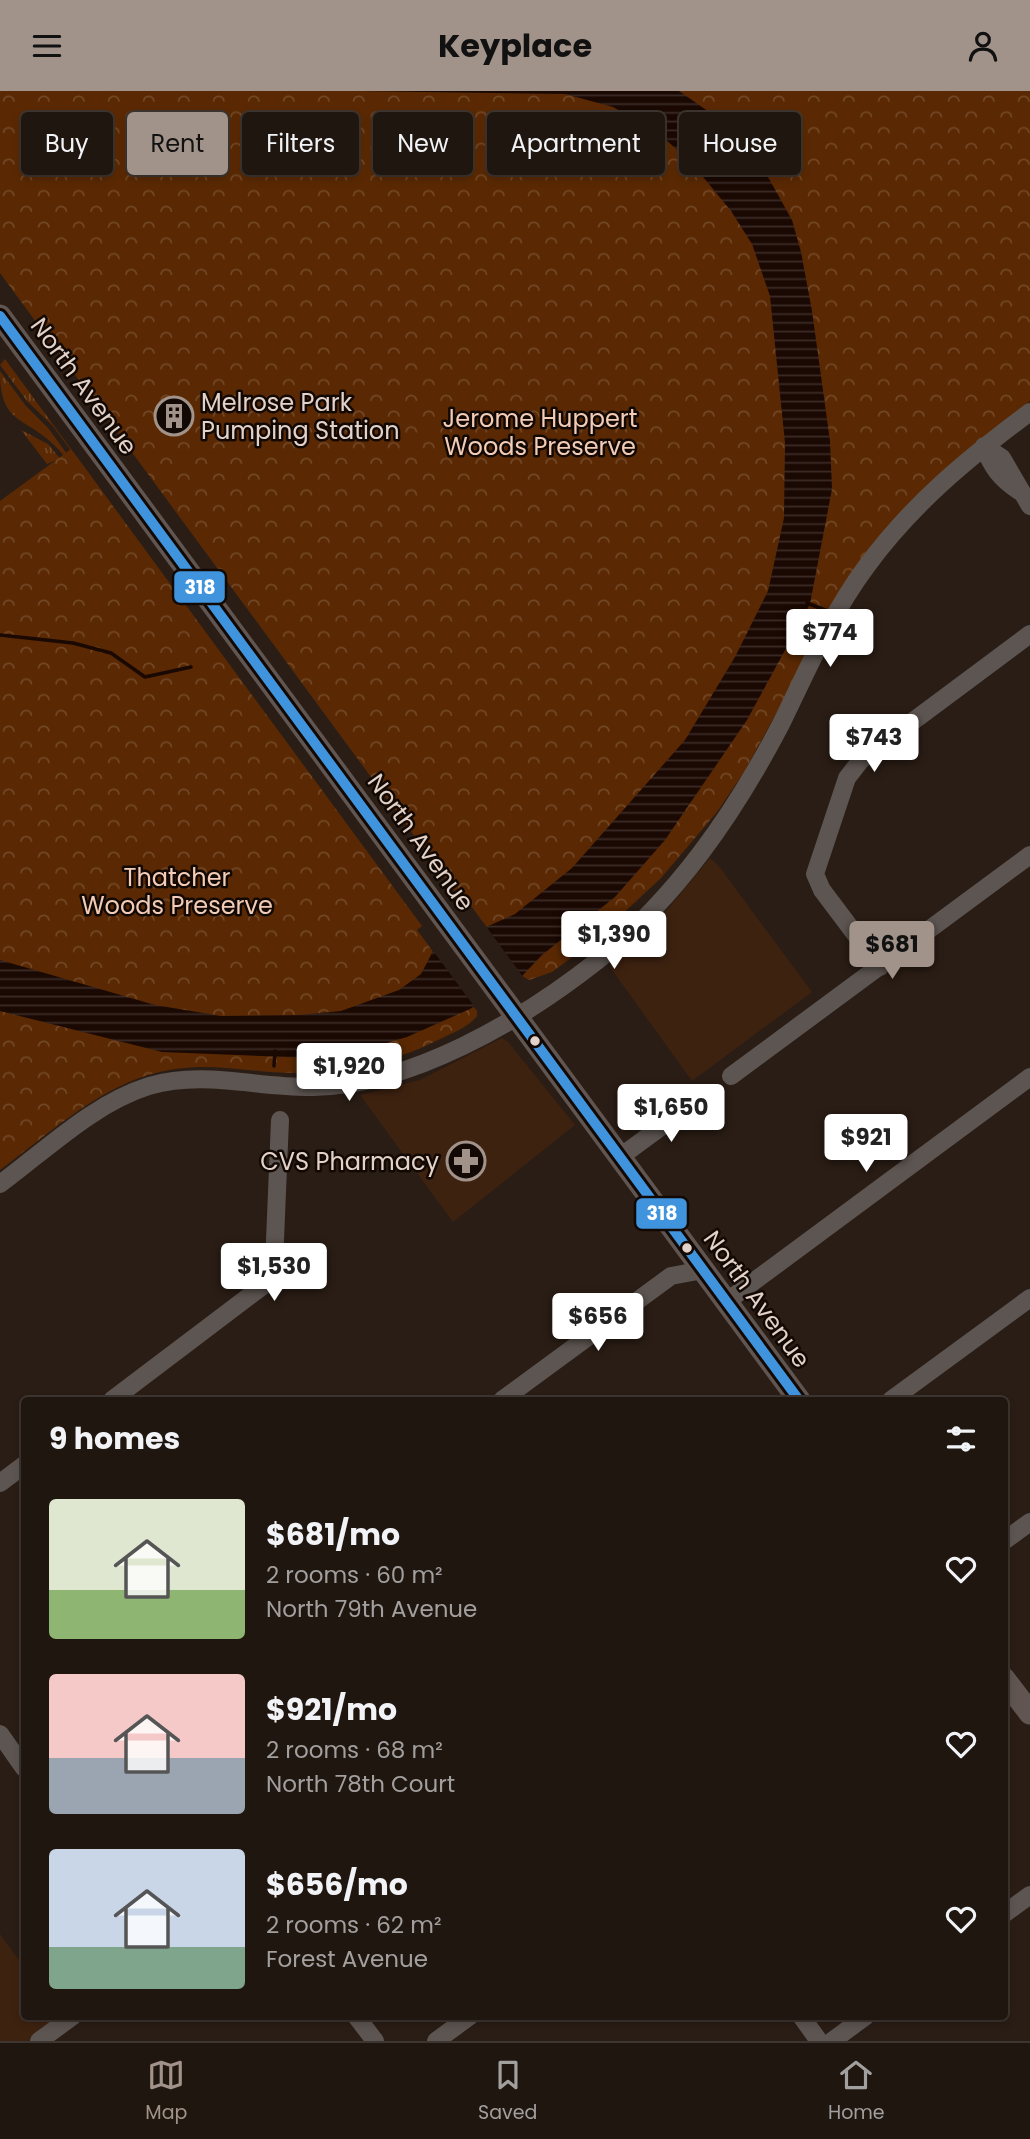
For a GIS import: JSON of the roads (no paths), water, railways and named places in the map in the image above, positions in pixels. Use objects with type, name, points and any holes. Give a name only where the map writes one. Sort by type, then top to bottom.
[{"type":"main road","name":"North Avenue","points":[[0,316],[797,1397]]},
{"type":"main road","points":[[1008,1684],[1030,1713]]},
{"type":"street","points":[[0,1184],[107,1105],[138,1090],[209,1077],[295,1087],[358,1083],[402,1072],[436,1059],[517,1015],[597,961],[640,922],[697,860],[751,779],[833,620],[864,568],[940,482],[1030,412]]},
{"type":"street","points":[[984,446],[989,462],[1004,482],[1019,491],[1030,506]]},
{"type":"street","points":[[880,967],[822,890],[815,874],[847,778],[861,760],[1030,634]]},
{"type":"street","points":[[731,1076],[1030,855]]},
{"type":"street","points":[[726,1302],[1030,1077]]},
{"type":"street","points":[[620,1157],[699,1099]]},
{"type":"street","points":[[116,1397],[268,1282],[274,1264],[280,1120]]},
{"type":"street","points":[[506,1397],[671,1276],[703,1270]]},
{"type":"street","points":[[895,1397],[1030,1298]]},
{"type":"street","points":[[0,1483],[21,1467]]},
{"type":"street","points":[[1008,1538],[1030,1522]]},
{"type":"street","points":[[0,1734],[21,1757]]},
{"type":"street","points":[[1008,1911],[1030,1895]]},
{"type":"street","points":[[39,2041],[68,2020]]},
{"type":"street","points":[[359,2020],[375,2041]]},
{"type":"street","points":[[436,2041],[465,2020]]},
{"type":"street","points":[[804,2020],[819,2041]]},
{"type":"street","points":[[832,2041],[861,2020]]},
{"type":"waterway","points":[[807,603],[825,610]]},
{"type":"waterway","points":[[0,635],[73,643],[111,653],[145,677],[191,667]]},
{"type":"waterway","points":[[274,1066],[275,1051]]},
{"type":"place","name":"Melrose Park Pumping Station","points":[[174,416]]},
{"type":"place","name":"CVS Pharmacy","points":[[466,1161]]},
{"type":"park label","name":"Jerome Huppert Woods Preserve","points":[[540,432]]},
{"type":"park label","name":"Thatcher Woods Preserve","points":[[177,891]]}]
